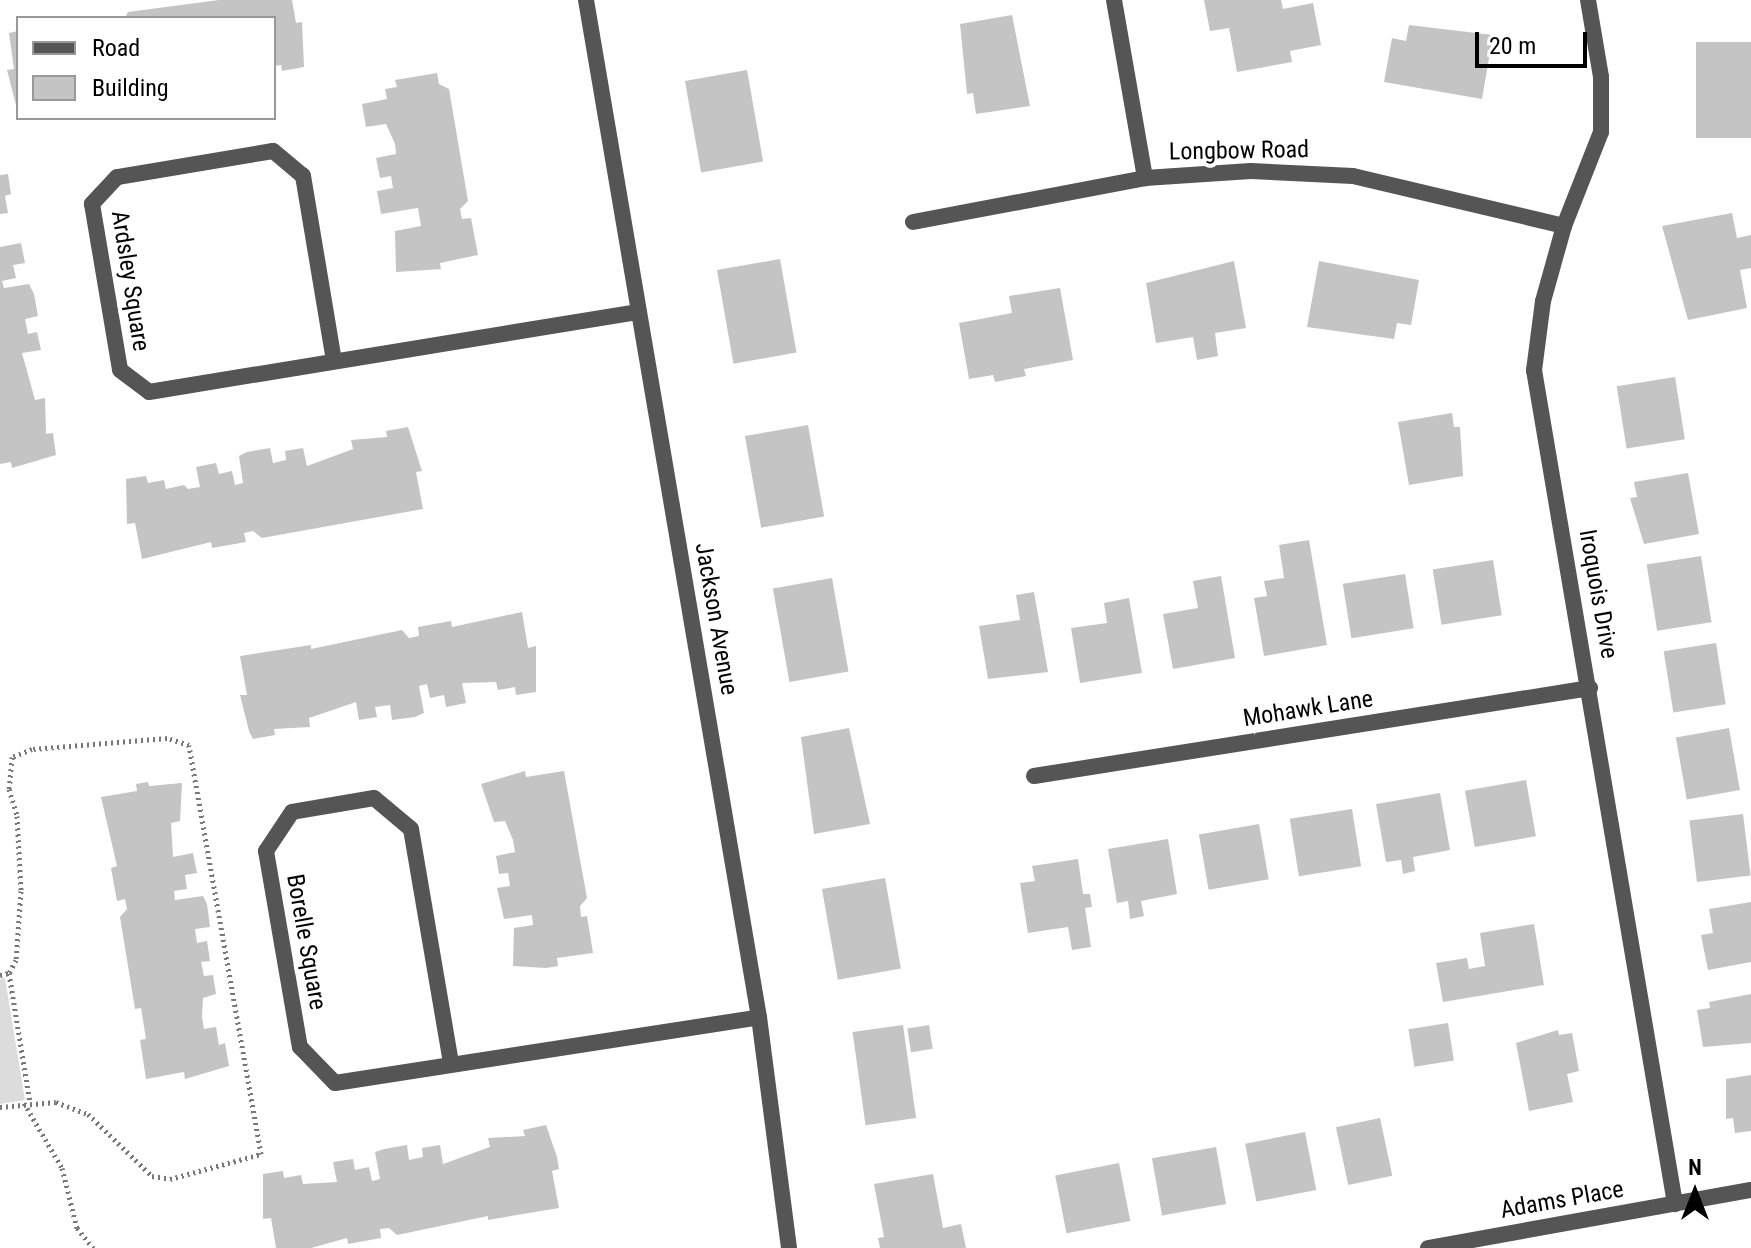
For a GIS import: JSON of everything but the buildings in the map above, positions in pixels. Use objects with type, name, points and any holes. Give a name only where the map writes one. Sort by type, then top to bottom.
[{"type":"street","name":"Jackson Avenue","points":[[586,0],[759,1017],[789,1248]]},
{"type":"street","points":[[1114,0],[1145,178]]},
{"type":"street","name":"Iroquois Drive","points":[[1588,0],[1601,77],[1601,132],[1564,226],[1543,301],[1534,370],[1675,1204]]},
{"type":"street","name":"Ardsley Square","points":[[334,361],[303,176],[273,151],[117,177],[92,204],[120,370],[149,392],[639,312]]},
{"type":"street","name":"Longbow Road","points":[[913,222],[1145,178],[1251,171],[1353,176],[1564,226]]},
{"type":"street","name":"Mohawk Lane","points":[[1034,776],[1590,688]]},
{"type":"street","name":"Borelle Square","points":[[451,1063],[411,829],[374,798],[292,812],[266,851],[300,1047],[335,1083],[759,1017]]},
{"type":"street","name":"Adams Place","points":[[1428,1248],[1751,1190]]},
{"type":"path","points":[[0,1107],[27,1103],[56,1102],[88,1114],[152,1176],[170,1179],[261,1154],[189,745],[167,738],[32,749],[12,757],[9,789],[17,816],[21,891],[16,960],[9,973],[27,1103],[62,1168],[77,1228],[93,1248]]},
{"type":"path","points":[[0,975],[9,973]]},
{"type":"shaded area","points":[[5,978],[25,1100],[0,1104],[0,979]]}]
